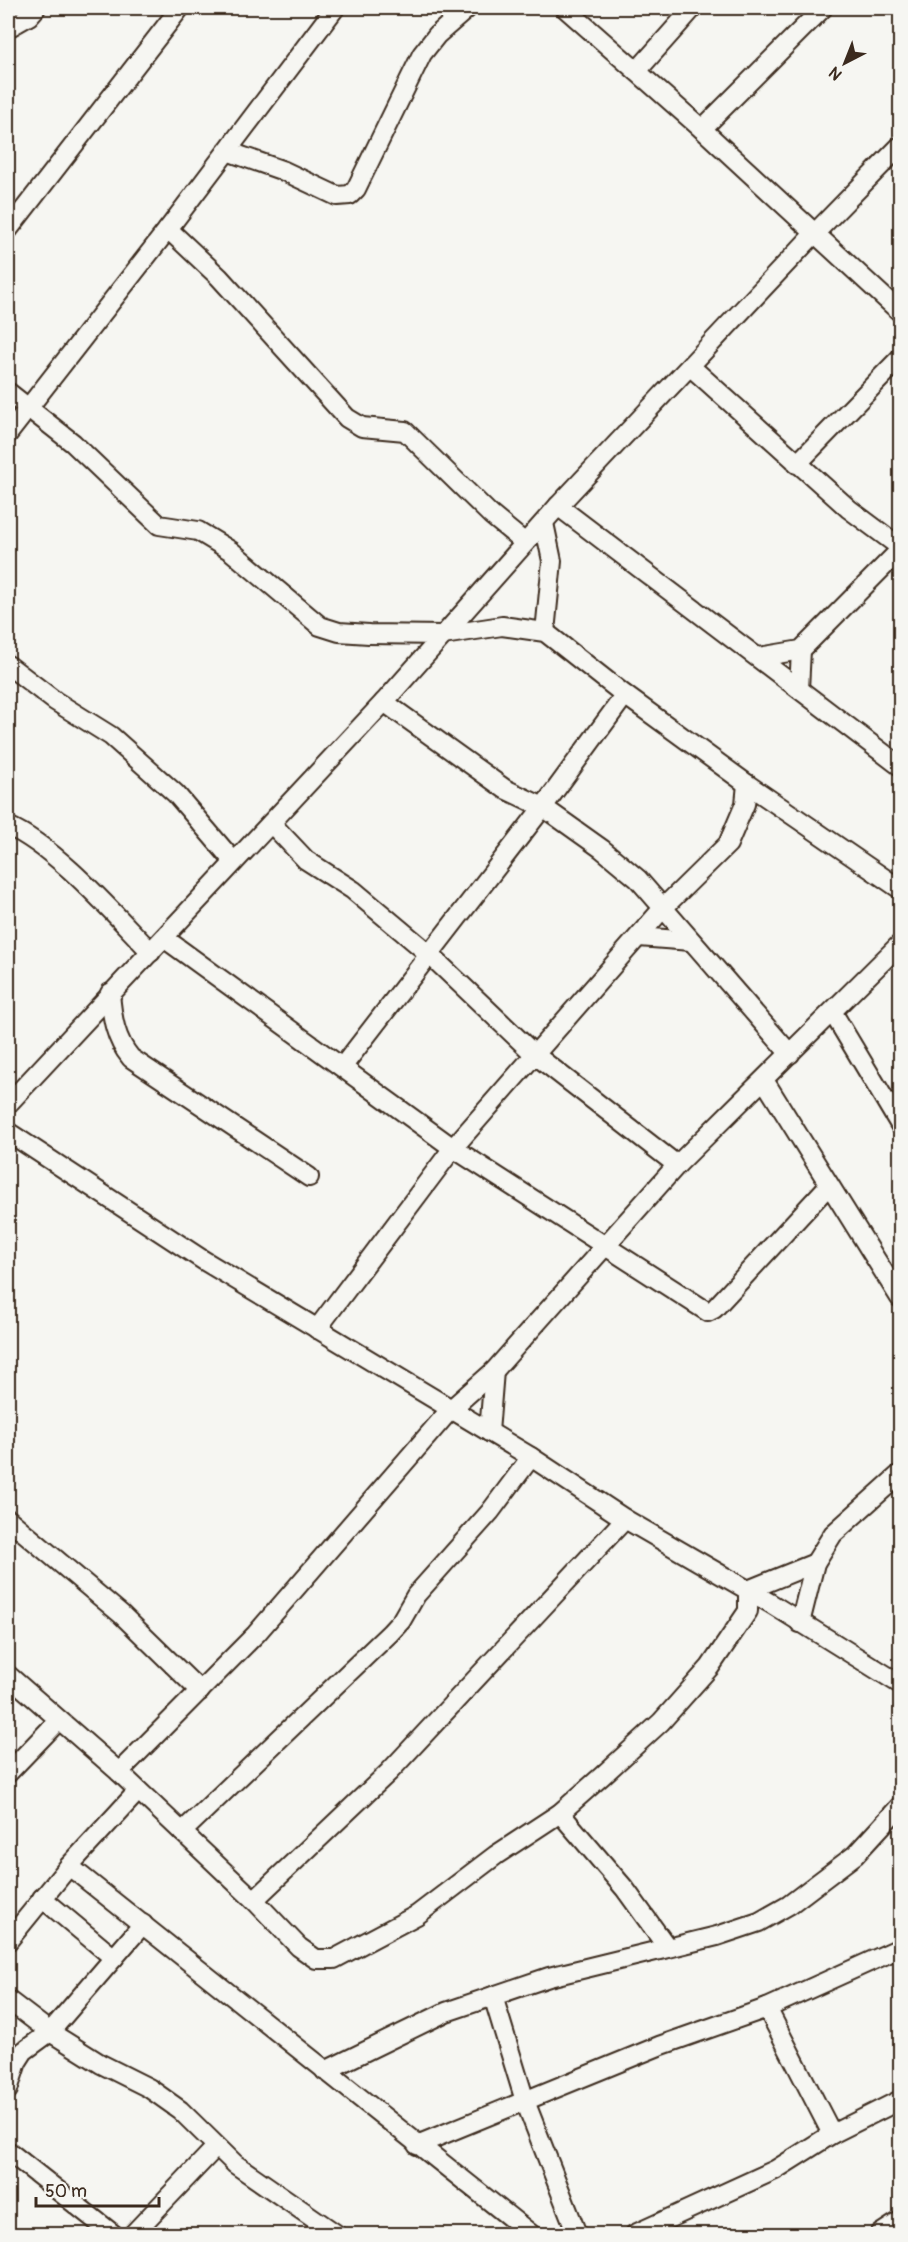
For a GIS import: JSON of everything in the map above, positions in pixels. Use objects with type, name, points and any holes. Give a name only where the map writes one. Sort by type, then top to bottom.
[{"type":"street","points":[[8,28],[29,16],[36,8]]},
{"type":"street","points":[[8,230],[180,8]]},
{"type":"street","points":[[8,434],[168,229],[335,8]]},
{"type":"street","points":[[227,151],[284,171],[337,196],[350,195],[356,189],[422,54],[437,35],[468,8]]},
{"type":"street","points":[[565,8],[702,129],[900,312]]},
{"type":"street","points":[[637,71],[693,8]]},
{"type":"street","points":[[702,129],[824,8]]},
{"type":"street","points":[[8,1104],[384,702],[558,506],[900,146]]},
{"type":"street","points":[[168,229],[219,277],[347,418],[362,427],[405,431],[491,515],[525,543]]},
{"type":"street","points":[[797,464],[900,358]]},
{"type":"street","points":[[691,367],[797,464],[900,549],[801,650],[759,657]]},
{"type":"street","points":[[8,392],[73,443],[159,525],[198,531],[231,551],[320,626],[339,632],[444,635],[502,626],[545,632],[625,695],[747,784],[900,889]]},
{"type":"street","points":[[558,506],[900,766]]},
{"type":"street","points":[[544,523],[552,561],[545,632]]},
{"type":"street","points":[[799,689],[801,650]]},
{"type":"street","points":[[10,673],[111,736],[176,794],[234,862]]},
{"type":"street","points":[[343,1066],[543,807],[625,695]]},
{"type":"street","points":[[384,702],[505,789],[543,807],[602,849],[664,907],[690,941],[790,1054]]},
{"type":"street","points":[[317,1329],[453,1148],[664,907],[728,844],[745,804],[747,784]]},
{"type":"street","points":[[271,823],[306,860],[353,890],[428,953],[534,1054],[677,1165]]},
{"type":"street","points":[[8,826],[42,848],[68,870],[151,952]]},
{"type":"street","points":[[639,937],[690,941]]},
{"type":"street","points":[[164,939],[343,1066],[453,1148],[708,1312],[714,1309],[829,1185]]},
{"type":"street","points":[[119,1772],[256,1634],[450,1410],[494,1371],[677,1165],[832,1014],[900,944]]},
{"type":"street","points":[[110,993],[116,1030],[122,1047],[131,1058],[309,1177]]},
{"type":"street","points":[[832,1014],[900,1125]]},
{"type":"street","points":[[764,1080],[900,1298]]},
{"type":"street","points":[[8,1132],[202,1260],[531,1457],[625,1519],[748,1590],[900,1684]]},
{"type":"street","points":[[489,1432],[494,1371]]},
{"type":"street","points":[[182,1832],[390,1634],[416,1596],[490,1512],[531,1457]]},
{"type":"street","points":[[800,1623],[814,1563],[833,1534],[849,1517],[900,1474]]},
{"type":"street","points":[[8,1519],[121,1614],[200,1691]]},
{"type":"street","points":[[254,1900],[389,1772],[625,1519]]},
{"type":"street","points":[[748,1590],[814,1563]]},
{"type":"street","points":[[8,1675],[119,1772],[254,1900],[299,1947],[316,1959],[334,1959],[417,1915],[496,1855],[560,1813],[661,1722],[710,1667],[748,1611],[748,1590]]},
{"type":"street","points":[[8,1773],[59,1720]]},
{"type":"street","points":[[8,1941],[69,1866],[138,1791]]},
{"type":"street","points":[[325,2071],[446,2012],[549,1977],[717,1936],[759,1922],[789,1905],[855,1854],[900,1806]]},
{"type":"street","points":[[560,1813],[625,1889],[668,1947]]},
{"type":"street","points":[[69,1866],[417,2145],[518,2231]]},
{"type":"street","points":[[42,1898],[114,1958]]},
{"type":"street","points":[[8,2090],[16,2062],[24,2051],[50,2032],[142,1924]]},
{"type":"street","points":[[417,2145],[659,2046],[767,2008],[900,1948]]},
{"type":"street","points":[[493,1996],[525,2101],[577,2235]]},
{"type":"street","points":[[8,2000],[50,2032],[157,2094],[180,2110],[216,2146],[274,2193],[336,2235]]},
{"type":"street","points":[[767,2008],[832,2134]]},
{"type":"street","points":[[635,2235],[775,2170],[832,2134],[900,2100]]},
{"type":"street","points":[[133,2235],[216,2146]]},
{"type":"street","points":[[8,2151],[113,2235]]},
{"type":"street","points":[[880,2235],[900,2221]]}]
